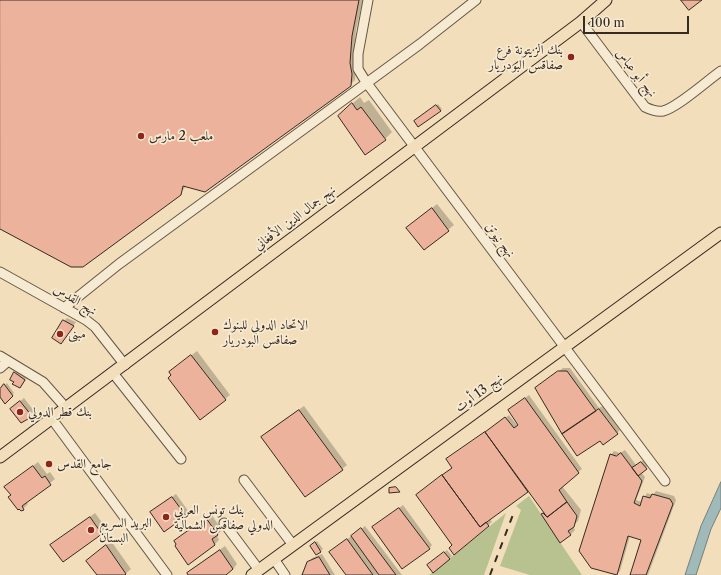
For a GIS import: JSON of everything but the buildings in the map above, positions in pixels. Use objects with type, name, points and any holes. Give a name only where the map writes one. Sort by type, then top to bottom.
[{"type":"main road","name":"نهج جمال الدين الأفغاني","points":[[0,458],[581,22],[606,0]]},
{"type":"main road","name":"نهج 13 أوت","points":[[256,572],[721,233]]},
{"type":"street","name":"نهج نيوتن","points":[[368,0],[358,54],[358,69],[366,82],[664,481]]},
{"type":"street","points":[[64,308],[119,264],[420,44],[476,0]]},
{"type":"street","name":"نهج أبو عباس","points":[[581,22],[645,107],[650,110],[656,111],[670,108],[721,71]]},
{"type":"street","name":"نهج القدس","points":[[0,272],[90,323],[125,364]]},
{"type":"street","points":[[0,356],[43,382],[66,408]]},
{"type":"street","points":[[0,368],[8,361]]},
{"type":"street","points":[[113,373],[182,458]]},
{"type":"street","points":[[52,419],[168,575]]},
{"type":"street","points":[[244,480],[293,545]]},
{"type":"street","points":[[224,524],[256,572]]},
{"type":"street","points":[[274,559],[285,575]]},
{"type":"green space","points":[[529,496],[582,575],[530,575],[500,566],[521,510],[516,506]]},
{"type":"green space","points":[[506,513],[484,575],[429,575]]},
{"type":"water","points":[[721,482],[721,508],[711,529],[696,575],[685,575],[701,526]]},
{"type":"railway","points":[[490,575],[514,512]]},
{"type":"place","name":"بنك الزيتونة فرع صفاقس البودريار","points":[[571,57]]},
{"type":"place","name":"ملعب 2 مارس","points":[[141,136]]},
{"type":"place","name":"الاتحاد الدولي للبنوك صفاقس البودريار","points":[[215,332]]},
{"type":"place","name":"مبنى","points":[[60,334]]},
{"type":"place","name":"بنك قطر الدولي","points":[[20,412]]},
{"type":"place","name":"جامع القدس","points":[[49,464]]},
{"type":"place","name":"بنك تونس العربي الدولي صفاقس الشمالية","points":[[166,517]]},
{"type":"place","name":"البريد السريع البستان","points":[[91,530]]}]
